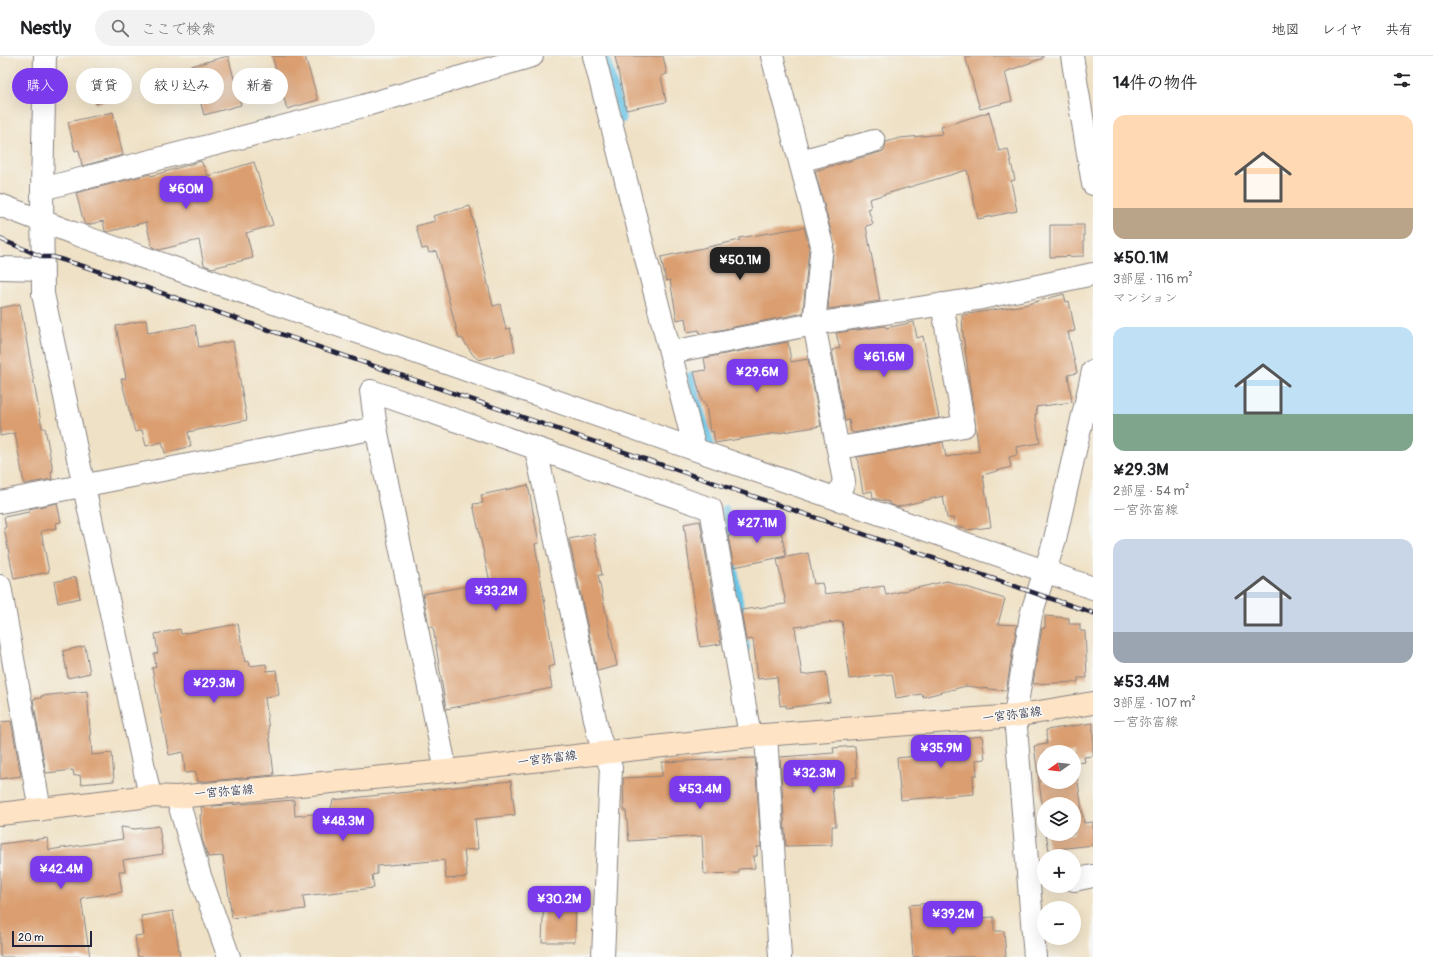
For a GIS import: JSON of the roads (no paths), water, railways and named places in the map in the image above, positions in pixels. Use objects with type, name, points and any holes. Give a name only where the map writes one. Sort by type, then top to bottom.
[{"type":"main road","name":"一宮弥富線","points":[[0,814],[150,796],[177,796],[446,771],[758,736],[1015,716],[1093,704]]},
{"type":"street","points":[[45,56],[42,189],[43,294],[85,485],[150,796]]},
{"type":"street","points":[[42,189],[363,106],[532,56]]},
{"type":"street","points":[[594,56],[695,449]]},
{"type":"street","points":[[772,56],[822,246],[814,324],[839,448],[844,481],[836,499]]},
{"type":"street","points":[[1072,56],[1086,87],[1093,184]]},
{"type":"street","points":[[800,161],[874,141]]},
{"type":"street","points":[[0,204],[73,233],[1093,588]]},
{"type":"street","points":[[0,268],[43,269]]},
{"type":"street","points":[[671,352],[814,324],[977,299],[1093,274]]},
{"type":"street","points":[[839,448],[964,426],[942,304]]},
{"type":"street","points":[[1037,874],[1015,716],[1031,615],[1055,539],[1093,371]]},
{"type":"street","points":[[446,771],[376,428],[371,391],[536,450],[711,509],[758,736],[780,957]]},
{"type":"street","points":[[0,502],[376,428]]},
{"type":"street","points":[[536,450],[599,737],[611,768],[603,957]]},
{"type":"street","points":[[0,586],[40,810]]},
{"type":"street","points":[[177,796],[200,876],[229,957]]},
{"type":"street","points":[[1081,879],[1093,876]]},
{"type":"street","points":[[1035,957],[1039,893]]},
{"type":"waterway","points":[[606,56],[622,119]]},
{"type":"waterway","points":[[690,376],[710,443]]},
{"type":"waterway","points":[[725,509],[746,648]]},
{"type":"railway","points":[[0,239],[43,257],[53,257],[86,267],[1093,613]]}]
